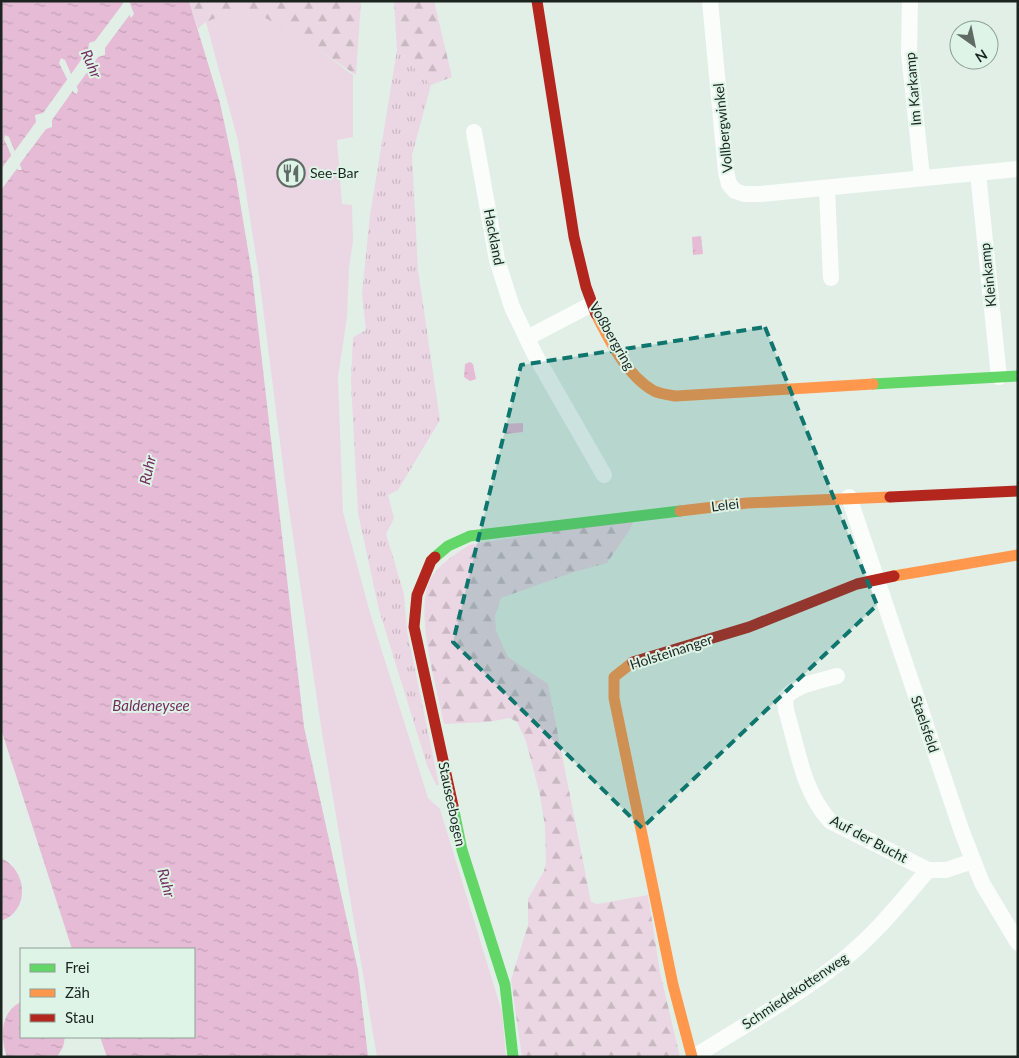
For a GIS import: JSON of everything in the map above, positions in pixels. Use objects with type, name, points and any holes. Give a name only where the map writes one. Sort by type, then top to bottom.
[{"type":"street","name":"Voßbergring","points":[[537,1],[576,248],[592,304],[629,367],[647,386],[665,395],[1018,376]]},
{"type":"street","name":"Vollbergwinkel","points":[[710,1],[729,184],[735,191],[744,194],[827,189],[922,177],[1018,169]]},
{"type":"street","name":"Im Karkamp","points":[[910,1],[909,53],[922,177]]},
{"type":"street","name":"Hackland","points":[[474,132],[497,260],[512,307],[527,338],[604,475]]},
{"type":"street","name":"Kleinkamp","points":[[978,173],[999,377]]},
{"type":"street","points":[[827,189],[831,278]]},
{"type":"street","points":[[527,338],[592,304]]},
{"type":"street","name":"Lelei","points":[[439,553],[464,537],[510,529],[747,503],[1018,491]]},
{"type":"street","name":"Staelsfeld","points":[[849,498],[973,861],[982,883],[1018,943]]},
{"type":"street","name":"Stauseebogen","points":[[439,553],[427,569],[420,587],[414,608],[414,627],[462,850],[505,986],[513,1057]]},
{"type":"street","name":"Holsteinanger","points":[[693,1057],[673,985],[614,698],[614,677],[635,660],[749,627],[857,584],[1018,555]]},
{"type":"street","name":"Auf der Bucht","points":[[837,676],[799,687],[791,691],[785,698],[786,710],[805,783],[821,812],[830,822],[928,870]]},
{"type":"street","points":[[928,870],[946,870],[973,861]]},
{"type":"street","name":"Schmiedekottenweg","points":[[693,1057],[780,1004],[839,963],[864,941],[928,870]]},
{"type":"highlighted area","points":[[765,327],[877,605],[642,828],[453,642],[521,365]]},
{"type":"green space","points":[[189,1],[361,1],[356,75],[300,37],[206,22],[198,28]]},
{"type":"green space","points":[[394,1],[434,1],[452,77],[431,85],[397,50]]},
{"type":"green space","points":[[244,6],[310,43],[353,75],[353,137],[337,140],[342,204],[352,205],[353,241],[349,268],[347,317],[338,377],[343,512],[370,613],[428,798],[440,809],[502,1012],[506,1057],[377,1057],[322,733],[285,482],[259,276],[238,141],[206,22]]},
{"type":"green space","points":[[397,50],[431,85],[412,155],[418,270],[440,420],[398,490],[388,495],[394,518],[386,534],[404,594],[407,631],[439,785],[436,785],[427,765],[379,610],[358,513],[351,382],[353,337],[366,330],[362,294],[370,215]]},
{"type":"green space","points":[[635,518],[629,531],[607,563],[574,572],[501,598],[495,616],[496,631],[508,657],[548,684],[591,902],[597,904],[648,895],[660,972],[680,1057],[522,1057],[511,980],[528,925],[528,899],[544,871],[546,863],[545,826],[540,795],[526,741],[517,722],[510,718],[488,722],[444,724],[429,654],[424,616],[425,599],[428,585],[435,572],[469,545]]},
{"type":"water","name":"Baldeneysee","points":[[1,1],[122,1],[131,18],[134,14],[129,1],[189,1],[220,103],[236,178],[252,274],[304,727],[358,970],[368,1057],[107,1057],[100,1038],[195,1038],[195,948],[72,948],[1,729]],"holes":[[[61,58],[65,60],[78,90],[77,94],[74,93],[59,63]],[[5,135],[9,137],[22,170],[18,170],[4,139]]]},
{"type":"water","points":[[701,236],[703,254],[693,255],[692,237]]},
{"type":"water","points":[[470,362],[473,364],[476,379],[470,381],[464,377],[465,364]]},
{"type":"water","points":[[523,423],[523,432],[506,434],[505,424]]},
{"type":"water","points":[[1,858],[16,871],[22,890],[17,908],[11,916],[1,921]]},
{"type":"water","points":[[20,1003],[20,1038],[65,1038],[63,1047],[57,1057],[7,1057],[3,1033],[5,1019],[14,1006]]},
{"type":"pier","points":[[125,1],[131,13],[105,48],[105,55],[98,57],[75,89],[69,77],[88,50],[89,43],[95,41]]},
{"type":"pier","points":[[69,77],[74,89],[52,120],[52,127],[46,129],[19,165],[14,152],[36,122],[35,115],[43,113]]},
{"type":"pier","points":[[13,153],[19,166],[1,190],[1,169]]},
{"type":"traffic: fast","points":[[873,384],[1018,376]]},
{"type":"traffic: fast","points":[[435,557],[448,546],[470,536],[680,511]]},
{"type":"traffic: fast","points":[[453,806],[462,850],[505,985],[513,1057]]},
{"type":"traffic: slow","points":[[596,314],[627,367],[644,384],[662,394],[676,396],[873,384]]},
{"type":"traffic: slow","points":[[680,511],[747,503],[890,497]]},
{"type":"traffic: slow","points":[[894,576],[1018,555]]},
{"type":"traffic: slow","points":[[633,662],[614,677],[614,698],[673,985],[692,1057]]},
{"type":"traffic: jam","points":[[537,1],[574,237],[586,287],[596,314]]},
{"type":"traffic: jam","points":[[890,497],[1018,491]]},
{"type":"traffic: jam","points":[[435,557],[431,561],[417,595],[414,627],[453,806]]},
{"type":"traffic: jam","points":[[633,662],[749,627],[857,584],[894,576]]},
{"type":"place","name":"See-Bar","points":[[291,173]]},
{"type":"water label","name":"Ruhr","points":[[91,64]]},
{"type":"water label","name":"Ruhr","points":[[148,470]]},
{"type":"water label","name":"Ruhr","points":[[166,883]]}]
